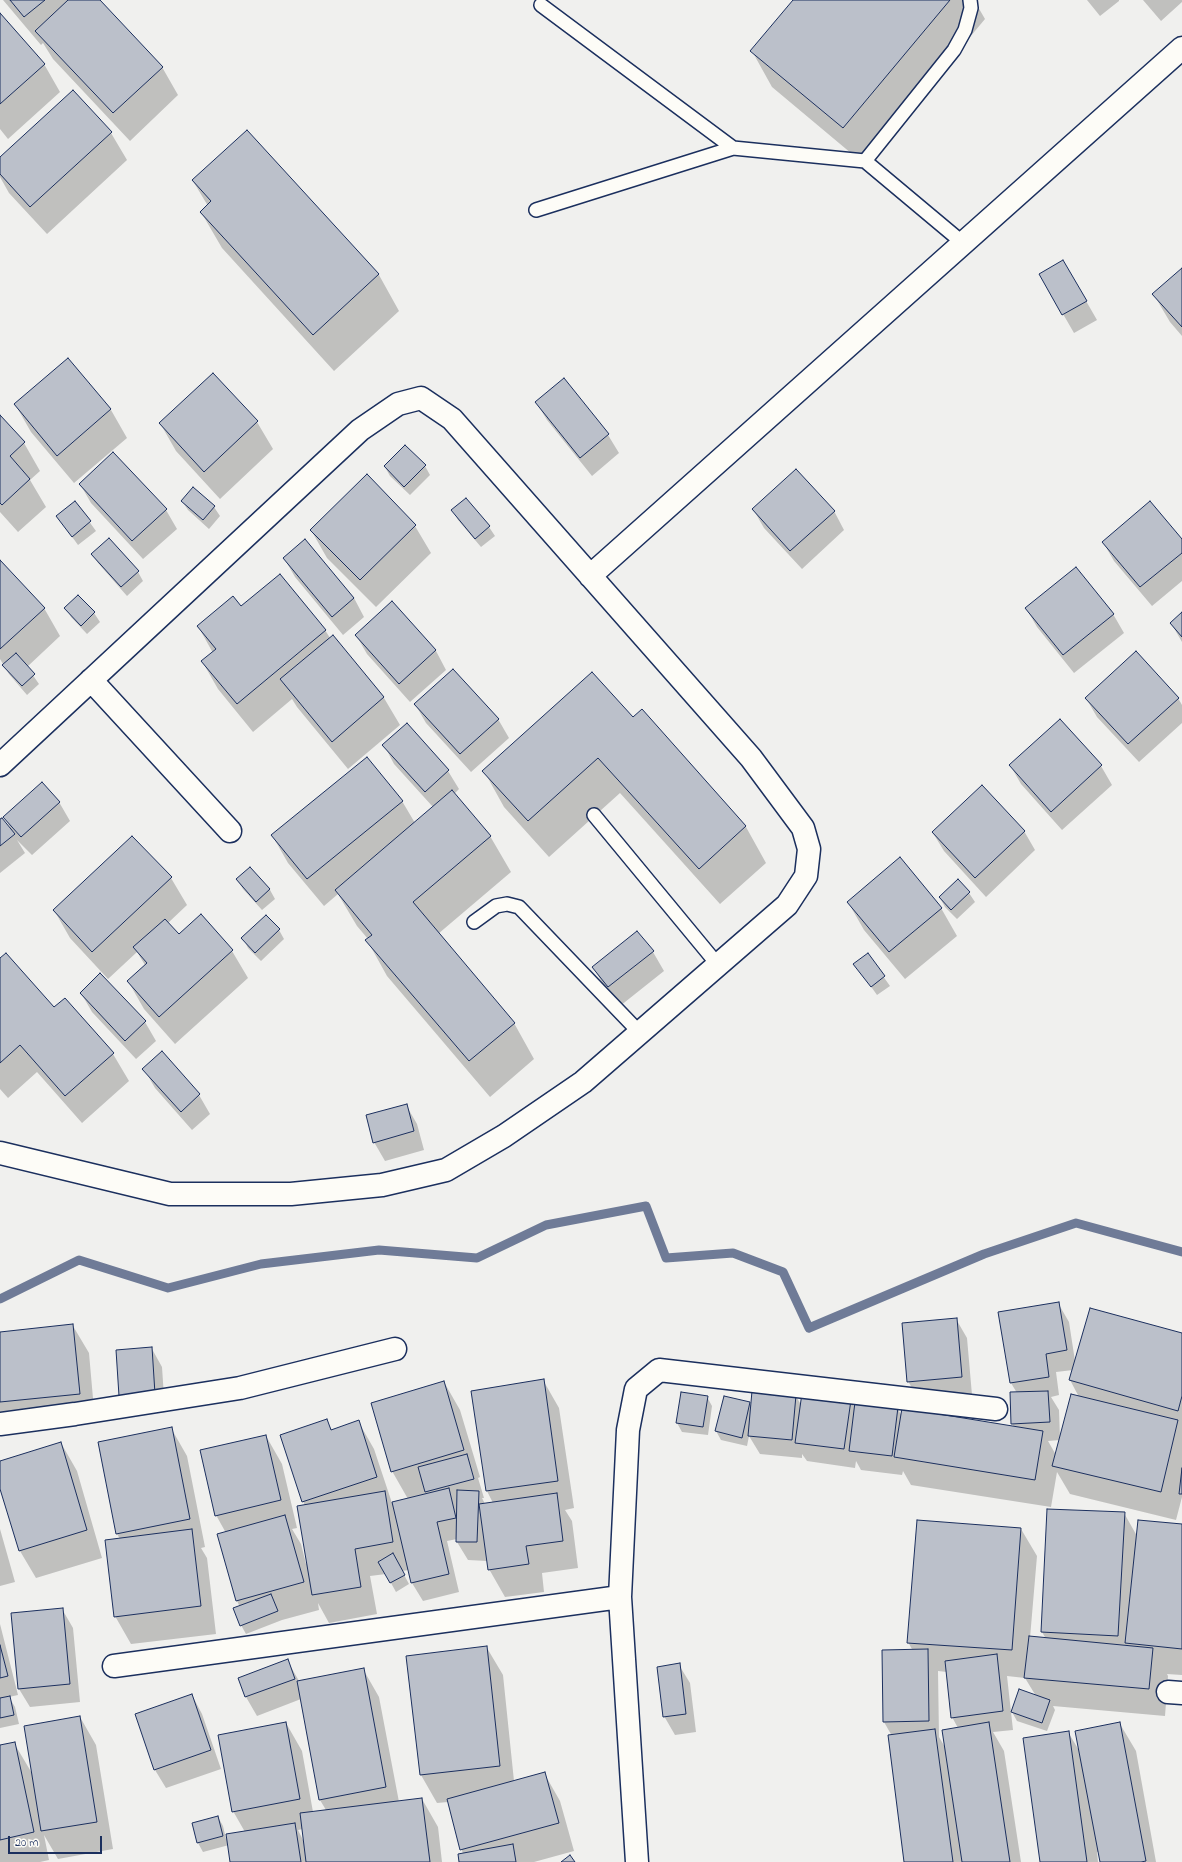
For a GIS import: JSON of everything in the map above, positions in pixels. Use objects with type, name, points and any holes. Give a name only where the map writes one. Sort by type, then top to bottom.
[{"type":"street","points":[[590,576],[1182,48]]},
{"type":"street","points":[[0,765],[360,430],[398,404],[421,398],[452,419],[751,758],[803,828],[809,849],[806,876],[787,905],[583,1082],[498,1140],[446,1170],[382,1185],[291,1194],[170,1194],[0,1153]]},
{"type":"street","points":[[91,680],[230,831]]},
{"type":"street","points":[[0,1424],[75,1414],[240,1388],[395,1349]]},
{"type":"street","points":[[637,1862],[620,1597],[628,1430],[636,1389],[659,1370],[996,1409]]},
{"type":"street","points":[[114,1666],[620,1597]]},
{"type":"lane","points":[[865,161],[954,50],[965,30],[971,8],[970,0]]},
{"type":"lane","points":[[541,4],[732,148]]},
{"type":"lane","points":[[536,210],[732,148],[865,161],[963,243]]},
{"type":"lane","points":[[594,815],[718,965]]},
{"type":"lane","points":[[474,922],[496,906],[508,904],[519,907],[640,1033]]},
{"type":"building","points":[[10,0],[45,0],[24,17]]},
{"type":"building","points":[[68,0],[100,0],[163,67],[113,113],[35,31]]},
{"type":"building","points":[[793,0],[950,0],[843,128],[750,51]]},
{"type":"building","points":[[0,13],[45,64],[0,104]]},
{"type":"building","points":[[73,90],[112,132],[30,207],[0,174],[0,157]]},
{"type":"building","points":[[247,130],[379,274],[313,335],[200,212],[211,201],[192,180]]},
{"type":"building","points":[[1063,260],[1087,301],[1062,315],[1039,274]]},
{"type":"building","points":[[1182,268],[1182,327],[1152,294]]},
{"type":"building","points":[[68,358],[111,409],[57,456],[14,404]]},
{"type":"building","points":[[213,373],[258,421],[204,472],[159,423]]},
{"type":"building","points":[[564,378],[609,434],[580,458],[535,402]]},
{"type":"building","points":[[0,415],[25,442],[10,456],[30,479],[2,505],[0,503]]},
{"type":"building","points":[[405,445],[426,465],[404,487],[384,466]]},
{"type":"building","points":[[113,452],[167,509],[132,541],[79,484]]},
{"type":"building","points":[[796,469],[835,511],[790,551],[752,509]]},
{"type":"building","points":[[367,474],[416,525],[360,580],[310,530]]},
{"type":"building","points":[[193,487],[215,506],[203,520],[181,501]]},
{"type":"building","points":[[466,498],[490,526],[475,539],[451,510]]},
{"type":"building","points":[[75,501],[91,521],[72,537],[56,516]]},
{"type":"building","points":[[1150,501],[1182,539],[1182,553],[1140,587],[1102,542]]},
{"type":"building","points":[[109,538],[139,571],[121,587],[91,554]]},
{"type":"building","points":[[305,539],[354,598],[332,617],[283,558]]},
{"type":"building","points":[[0,560],[45,608],[0,649]]},
{"type":"building","points":[[1076,567],[1114,614],[1063,655],[1025,608]]},
{"type":"building","points":[[280,574],[326,630],[237,704],[201,661],[216,649],[197,626],[233,596],[241,606]]},
{"type":"building","points":[[78,595],[95,612],[81,626],[64,608]]},
{"type":"building","points":[[392,601],[436,650],[399,684],[355,635]]},
{"type":"building","points":[[1182,612],[1182,637],[1170,623]]},
{"type":"building","points":[[333,635],[384,697],[332,742],[280,679]]},
{"type":"building","points":[[1136,651],[1179,698],[1128,744],[1085,698]]},
{"type":"building","points":[[16,653],[35,674],[22,686],[2,665]]},
{"type":"building","points":[[453,669],[499,719],[460,754],[414,704]]},
{"type":"building","points":[[592,672],[633,717],[642,709],[746,826],[699,869],[598,758],[528,821],[482,771]]},
{"type":"building","points":[[1060,719],[1102,765],[1051,812],[1009,765]]},
{"type":"building","points":[[407,723],[449,770],[425,792],[382,745]]},
{"type":"building","points":[[367,757],[403,801],[307,879],[271,835]]},
{"type":"building","points":[[42,782],[60,802],[21,837],[3,817]]},
{"type":"building","points":[[982,785],[1025,831],[975,878],[932,832]]},
{"type":"building","points":[[452,790],[491,836],[413,902],[515,1023],[469,1061],[365,940],[372,935],[335,890]]},
{"type":"building","points":[[2,818],[15,834],[0,846],[0,819]]},
{"type":"building","points":[[132,836],[172,877],[92,952],[53,910]]},
{"type":"building","points":[[900,857],[942,908],[889,952],[847,902]]},
{"type":"building","points":[[250,867],[270,889],[256,902],[236,879]]},
{"type":"building","points":[[958,879],[970,892],[951,910],[939,897]]},
{"type":"building","points":[[201,914],[233,950],[159,1017],[127,981],[147,963],[133,947],[165,919],[179,934]]},
{"type":"building","points":[[266,915],[280,929],[255,953],[241,938]]},
{"type":"building","points":[[637,931],[654,951],[608,987],[592,967]]},
{"type":"building","points":[[6,953],[54,1007],[65,998],[114,1053],[65,1096],[20,1045],[0,1063],[0,958]]},
{"type":"building","points":[[868,953],[885,976],[871,987],[853,964]]},
{"type":"building","points":[[100,973],[146,1021],[125,1041],[80,993]]},
{"type":"building","points":[[162,1051],[200,1094],[181,1112],[142,1069]]},
{"type":"building","points":[[407,1104],[414,1131],[373,1143],[366,1115]]},
{"type":"building","points":[[1059,1302],[1067,1350],[1046,1354],[1049,1377],[1010,1383],[998,1312]]},
{"type":"building","points":[[1090,1308],[1182,1333],[1182,1396],[1178,1411],[1069,1380]]},
{"type":"building","points":[[957,1318],[962,1377],[907,1382],[902,1323]]},
{"type":"building","points":[[73,1324],[80,1394],[0,1402],[0,1332]]},
{"type":"building","points":[[152,1347],[155,1394],[119,1396],[116,1350]]},
{"type":"building","points":[[544,1379],[558,1481],[486,1491],[471,1391]]},
{"type":"building","points":[[444,1381],[464,1450],[391,1472],[371,1403]]},
{"type":"building","points":[[752,1391],[796,1395],[792,1440],[748,1436]]},
{"type":"building","points":[[1048,1391],[1050,1422],[1011,1424],[1010,1392]]},
{"type":"building","points":[[681,1392],[708,1396],[703,1427],[676,1423]]},
{"type":"building","points":[[802,1393],[851,1400],[844,1449],[795,1443]]},
{"type":"building","points":[[1071,1394],[1178,1420],[1161,1492],[1052,1466]]},
{"type":"building","points":[[724,1396],[750,1402],[742,1438],[715,1431]]},
{"type":"building","points":[[855,1402],[898,1407],[892,1456],[849,1451]]},
{"type":"building","points":[[902,1408],[1043,1431],[1035,1480],[894,1457]]},
{"type":"building","points":[[327,1419],[331,1430],[359,1420],[377,1477],[302,1502],[280,1435]]},
{"type":"building","points":[[172,1427],[190,1519],[116,1534],[98,1442]]},
{"type":"building","points":[[266,1435],[281,1500],[215,1516],[200,1450]]},
{"type":"building","points":[[61,1442],[87,1530],[19,1551],[0,1489],[0,1461]]},
{"type":"building","points":[[467,1454],[474,1479],[425,1492],[418,1467]]},
{"type":"building","points":[[1182,1468],[1182,1494],[1179,1494]]},
{"type":"building","points":[[449,1488],[456,1518],[437,1522],[449,1574],[411,1583],[392,1502]]},
{"type":"building","points":[[457,1490],[479,1491],[477,1542],[456,1542]]},
{"type":"building","points":[[385,1491],[393,1542],[355,1549],[361,1587],[312,1595],[297,1506]]},
{"type":"building","points":[[557,1493],[563,1541],[526,1546],[529,1564],[488,1570],[479,1504]]},
{"type":"building","points":[[1047,1509],[1125,1512],[1118,1636],[1041,1632]]},
{"type":"building","points":[[285,1515],[304,1582],[236,1601],[217,1534]]},
{"type":"building","points":[[917,1520],[1021,1528],[1012,1650],[907,1643]]},
{"type":"building","points":[[1138,1520],[1182,1524],[1182,1649],[1125,1643]]},
{"type":"building","points":[[192,1529],[201,1606],[114,1617],[105,1540]]},
{"type":"building","points":[[393,1553],[405,1575],[390,1583],[378,1562]]},
{"type":"building","points":[[271,1594],[278,1611],[240,1626],[233,1608]]},
{"type":"building","points":[[63,1608],[70,1684],[18,1689],[11,1613]]},
{"type":"building","points":[[1029,1636],[1153,1648],[1149,1689],[1024,1678]]},
{"type":"building","points":[[0,1645],[8,1676],[0,1678]]},
{"type":"building","points":[[487,1646],[500,1766],[420,1775],[406,1656]]},
{"type":"building","points":[[928,1649],[929,1721],[883,1722],[882,1650]]},
{"type":"building","points":[[997,1654],[1003,1711],[951,1718],[945,1661]]},
{"type":"building","points":[[288,1659],[295,1679],[245,1697],[238,1678]]},
{"type":"building","points":[[680,1663],[686,1714],[663,1717],[657,1667]]},
{"type":"building","points":[[364,1668],[386,1787],[319,1800],[297,1681]]},
{"type":"building","points":[[1019,1689],[1050,1700],[1042,1723],[1011,1712]]},
{"type":"building","points":[[192,1694],[211,1750],[154,1770],[135,1714]]},
{"type":"building","points":[[10,1696],[14,1715],[0,1718],[0,1698]]},
{"type":"building","points":[[80,1716],[97,1822],[41,1831],[24,1726]]},
{"type":"building","points":[[286,1722],[300,1799],[232,1812],[218,1735]]},
{"type":"building","points":[[989,1722],[1010,1862],[962,1862],[942,1730]]},
{"type":"building","points":[[1120,1722],[1146,1861],[1141,1862],[1100,1862],[1075,1731]]},
{"type":"building","points":[[935,1729],[953,1862],[904,1862],[888,1735]]},
{"type":"building","points":[[1069,1731],[1087,1862],[1040,1862],[1023,1738]]},
{"type":"building","points":[[15,1742],[34,1832],[0,1840],[0,1745]]},
{"type":"building","points":[[545,1772],[559,1823],[460,1850],[447,1799]]},
{"type":"building","points":[[422,1798],[430,1862],[306,1862],[300,1813]]},
{"type":"building","points":[[218,1816],[223,1836],[197,1843],[192,1823]]},
{"type":"building","points":[[295,1823],[301,1862],[230,1862],[226,1834]]},
{"type":"building","points":[[513,1844],[516,1862],[459,1862],[458,1854]]},
{"type":"building","points":[[570,1855],[575,1862],[561,1862]]},
{"type":"waterway","points":[[0,1299],[79,1260],[168,1288],[261,1264],[379,1250],[477,1258],[546,1225],[646,1206],[666,1258],[733,1253],[783,1272],[809,1328],[984,1254],[1076,1223],[1182,1252]]}]
